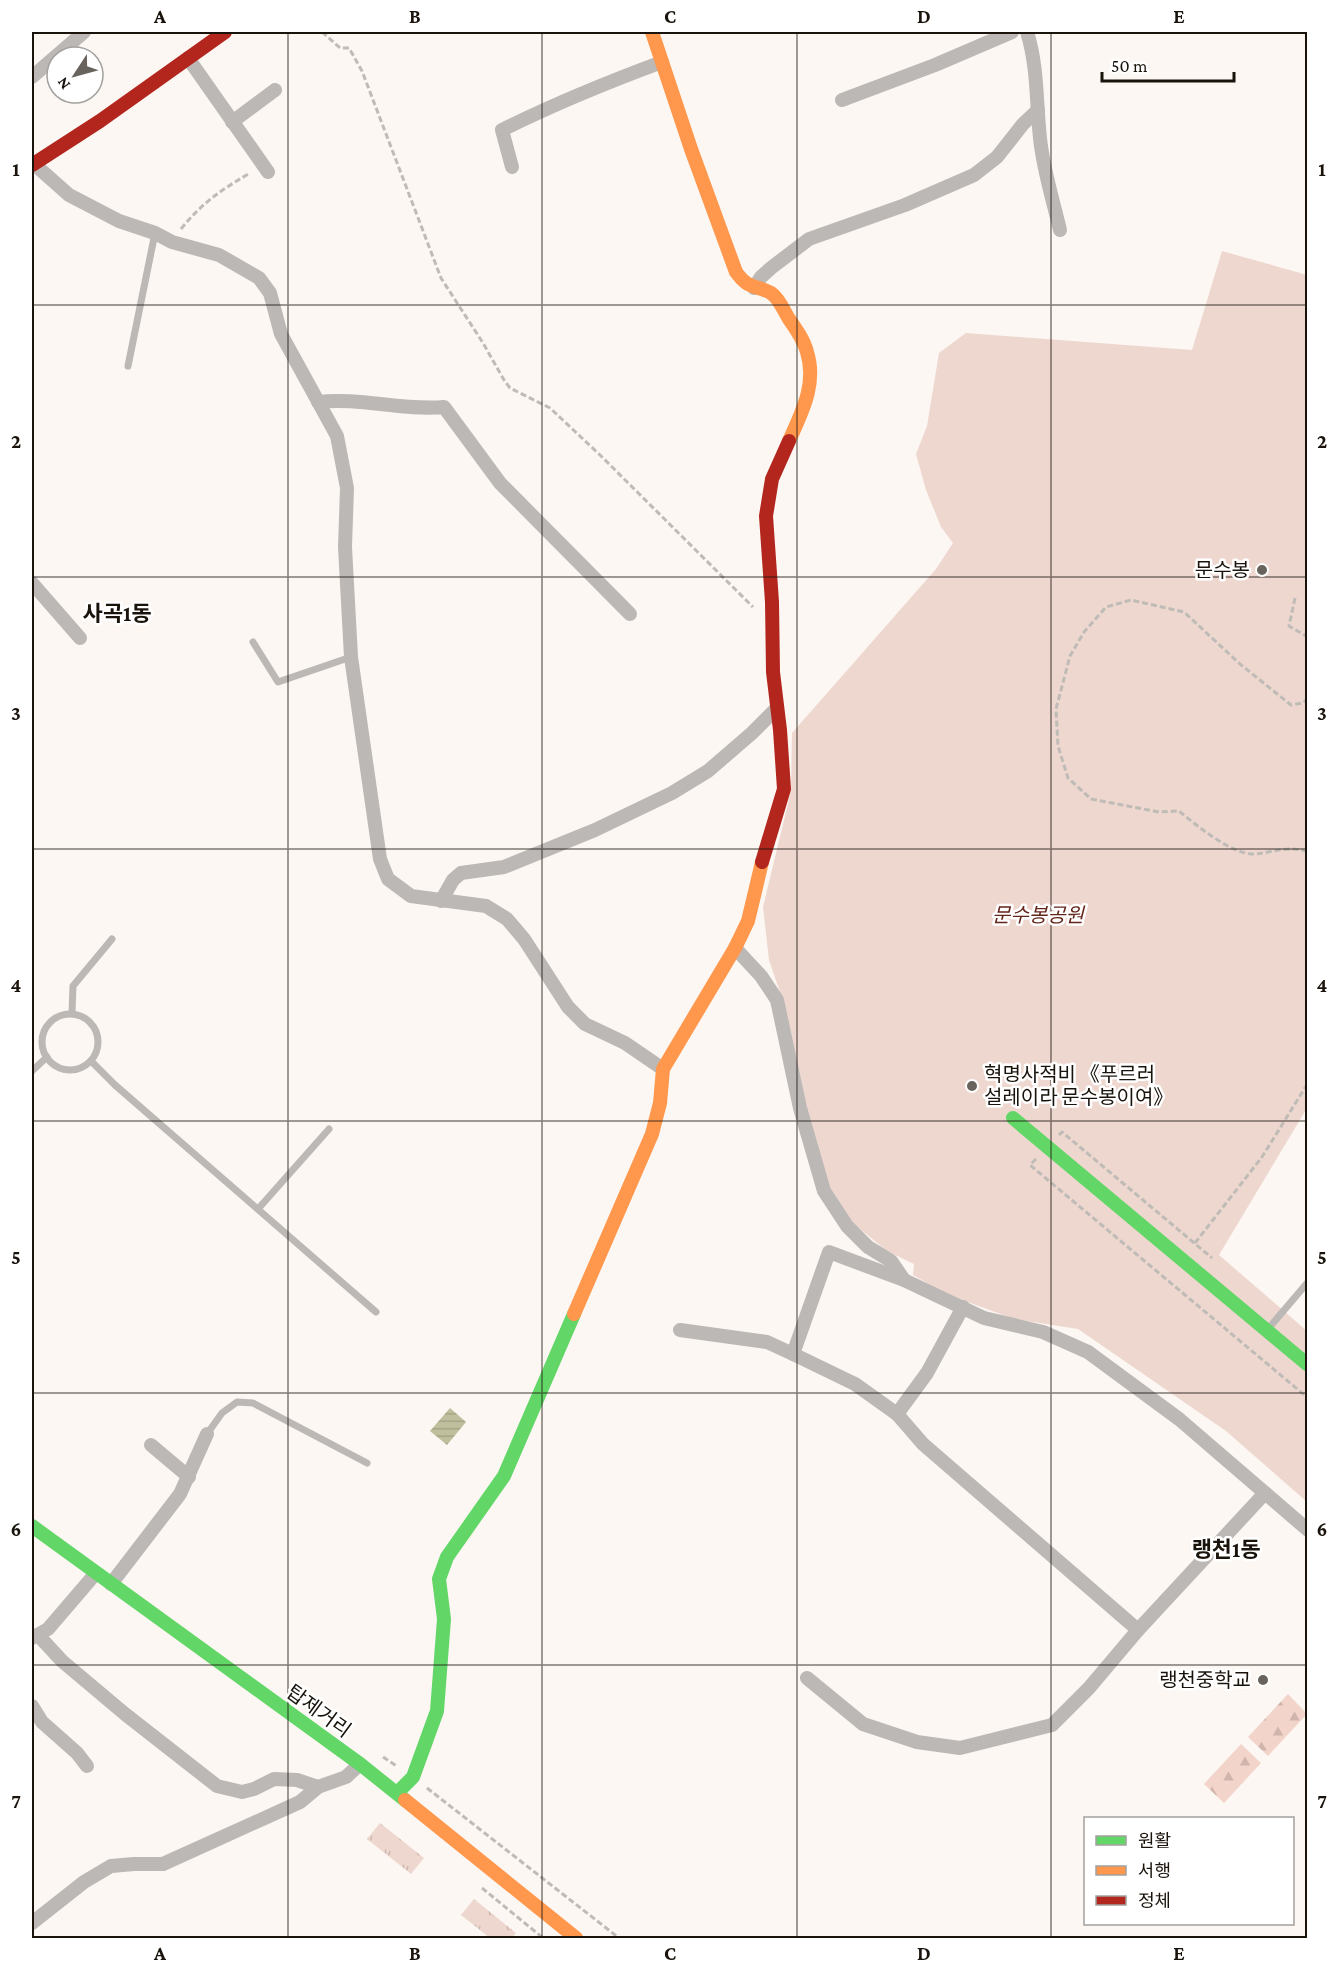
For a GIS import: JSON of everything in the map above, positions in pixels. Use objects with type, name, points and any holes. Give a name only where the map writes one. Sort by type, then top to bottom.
[{"type":"street","points":[[32,77],[84,32]]},
{"type":"street","points":[[225,32],[100,121],[33,164],[69,195],[119,221],[155,233],[172,242],[219,255],[259,278],[270,293],[281,334],[337,436],[347,488],[345,547],[351,657],[382,868],[388,879],[411,896],[486,906],[507,919],[524,939],[568,1007],[585,1024],[625,1043],[663,1069]]},
{"type":"street","points":[[397,1793],[413,1777],[437,1711],[444,1619],[439,1579],[447,1557],[504,1476],[652,1134],[660,1103],[663,1069],[735,948],[748,921],[763,859],[784,789],[771,626],[772,602],[766,516],[777,466],[806,406],[810,367],[802,340],[778,300],[771,293],[743,282],[736,272],[690,148],[652,32]]},
{"type":"street","points":[[842,100],[935,65],[1012,32]]},
{"type":"street","points":[[1027,32],[1033,50],[1040,140],[1060,230]]},
{"type":"street","points":[[188,58],[265,169]]},
{"type":"street","points":[[512,166],[502,130],[527,117],[662,62]]},
{"type":"street","points":[[232,122],[275,90]]},
{"type":"street","points":[[754,288],[771,268],[810,239],[905,205],[974,175],[997,157],[1023,124],[1038,110]]},
{"type":"street","points":[[318,402],[339,399],[427,409],[444,407],[500,483],[630,614]]},
{"type":"street","points":[[32,582],[80,638]]},
{"type":"street","points":[[441,901],[453,880],[461,873],[504,867],[595,830],[672,793],[708,771],[777,708]]},
{"type":"street","points":[[735,948],[761,976],[777,1000],[800,1108],[824,1191],[847,1226],[867,1247],[891,1261],[904,1280]]},
{"type":"street","points":[[1013,1118],[1308,1365]]},
{"type":"street","points":[[793,1354],[829,1252],[904,1280],[984,1318],[1042,1332],[1088,1352],[1179,1419],[1308,1530]]},
{"type":"street","points":[[897,1414],[927,1373],[963,1307]]},
{"type":"street","points":[[680,1330],[767,1342],[855,1384],[897,1414],[923,1444],[1138,1630]]},
{"type":"street","points":[[111,1584],[180,1494],[207,1434]]},
{"type":"street","points":[[151,1445],[189,1477]]},
{"type":"street","points":[[807,1678],[863,1724],[916,1742],[960,1748],[1052,1725],[1089,1688],[1138,1630],[1265,1493]]},
{"type":"street","name":"탑제거리","points":[[32,1526],[360,1764],[576,1938]]},
{"type":"street","points":[[96,1573],[48,1629],[35,1636],[80,1677],[217,1786],[242,1792],[274,1779],[297,1780],[318,1787]]},
{"type":"street","points":[[32,1709],[42,1722],[87,1766]]},
{"type":"street","points":[[32,1923],[84,1882],[111,1866],[163,1864],[300,1802],[318,1787],[346,1777],[360,1764]]},
{"type":"lane","points":[[128,366],[155,233]]},
{"type":"lane","points":[[253,642],[278,682],[351,657]]},
{"type":"lane","points":[[72,1013],[73,986],[112,939]]},
{"type":"lane","points":[[72,1013],[84,1017],[93,1026],[98,1038],[97,1050],[91,1061],[80,1068],[68,1070],[56,1066],[47,1057],[42,1046],[43,1033],[49,1022],[60,1015],[72,1013]]},
{"type":"lane","points":[[32,1071],[47,1057]]},
{"type":"lane","points":[[91,1061],[115,1085],[376,1312]]},
{"type":"lane","points":[[258,1209],[329,1129]]},
{"type":"lane","points":[[1266,1331],[1308,1282]]},
{"type":"lane","points":[[207,1434],[222,1413],[237,1402],[253,1403],[367,1463]]},
{"type":"path","points":[[322,32],[340,48],[349,48],[362,71],[441,278],[510,388],[550,408],[771,626]]},
{"type":"path","points":[[172,242],[188,220],[208,200],[265,169]]},
{"type":"path","points":[[1295,598],[1289,626],[1308,637]]},
{"type":"path","points":[[1308,698],[1303,703],[1291,705],[1240,664],[1184,612],[1131,600],[1106,607],[1084,632],[1070,657],[1056,709],[1058,746],[1068,778],[1091,799],[1159,812],[1179,811],[1222,843],[1253,854],[1300,849],[1308,852]]},
{"type":"path","points":[[1195,1244],[1262,1156],[1308,1083]]},
{"type":"path","points":[[1047,1147],[1030,1165],[1308,1398]]},
{"type":"green space","name":"문수봉공원","points":[[1222,251],[1307,275],[1307,1108],[1219,1255],[1307,1331],[1307,1502],[1226,1431],[1078,1329],[1014,1319],[946,1294],[913,1275],[914,1264],[887,1251],[854,1224],[829,1190],[806,1104],[783,1001],[769,960],[763,907],[791,791],[792,733],[936,569],[953,543],[941,527],[926,490],[916,454],[927,426],[939,353],[966,333],[1192,350]]},
{"type":"green space","points":[[1288,1694],[1307,1714],[1268,1756],[1248,1737]]},
{"type":"green space","points":[[1241,1744],[1261,1763],[1224,1803],[1204,1784]]},
{"type":"green space","points":[[380,1823],[424,1858],[411,1874],[367,1839]]},
{"type":"green space","points":[[474,1899],[516,1933],[512,1938],[490,1938],[461,1915]]},
{"type":"shaded area","points":[[450,1408],[466,1422],[447,1445],[430,1431]]},
{"type":"traffic: fast","points":[[1013,1118],[1308,1365]]},
{"type":"traffic: fast","points":[[397,1793],[413,1777],[437,1711],[444,1619],[439,1579],[447,1557],[504,1476],[574,1314]]},
{"type":"traffic: fast","points":[[32,1526],[360,1764],[405,1800]]},
{"type":"traffic: slow","points":[[652,32],[691,149],[736,272],[748,284],[771,293],[776,298],[806,348],[810,364],[807,398],[789,441]]},
{"type":"traffic: slow","points":[[574,1314],[652,1134],[660,1103],[663,1069],[735,948],[748,921],[762,862]]},
{"type":"traffic: slow","points":[[405,1800],[576,1938]]},
{"type":"traffic: jam","points":[[32,165],[100,121],[225,32]]},
{"type":"traffic: jam","points":[[762,862],[784,789],[773,672],[772,602],[766,516],[772,479],[789,441]]},
{"type":"place","name":"문수봉","points":[[1262,570]]},
{"type":"place","name":"혁명사적비 《푸르러 설레이라 문수봉이여》","points":[[972,1086]]},
{"type":"place","name":"랭천중학교","points":[[1263,1680]]},
{"type":"district","name":"사곡1동","points":[[117,613]]},
{"type":"district","name":"랭천1동","points":[[1226,1549]]}]
